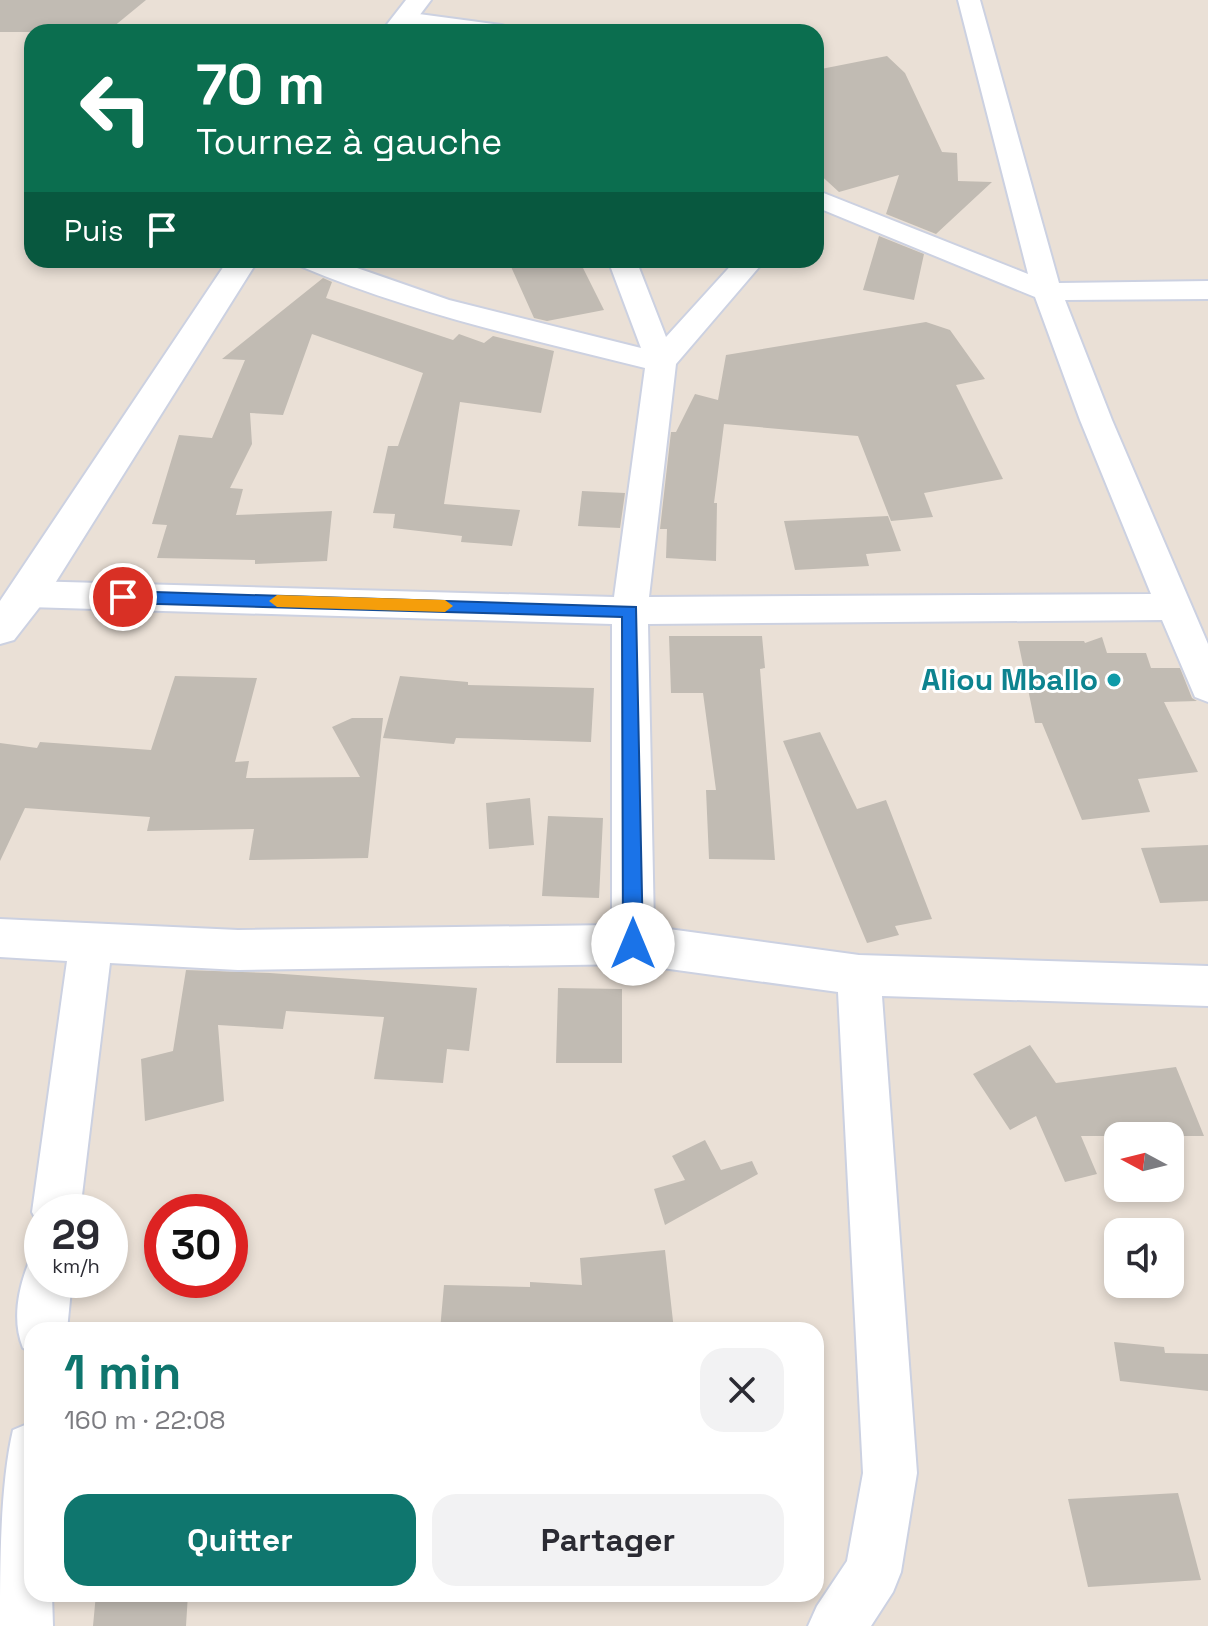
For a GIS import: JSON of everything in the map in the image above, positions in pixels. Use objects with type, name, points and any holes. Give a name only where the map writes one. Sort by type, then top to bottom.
[{"type":"main road","points":[[0,629],[28,594],[238,268]]},
{"type":"street","points":[[969,0],[1047,292],[1096,420],[1204,667]]},
{"type":"street","points":[[406,17],[450,24]]},
{"type":"street","points":[[824,201],[1047,292],[1208,290]]},
{"type":"street","points":[[328,268],[359,282],[453,311],[661,362]]},
{"type":"street","points":[[625,268],[661,362],[630,611],[633,944]]},
{"type":"street","points":[[661,362],[744,268]]},
{"type":"street","points":[[28,594],[630,611],[1177,607]]},
{"type":"street","points":[[0,938],[238,950],[633,944],[859,975],[1208,986]]},
{"type":"street","points":[[58,1194],[91,944]]},
{"type":"street","points":[[837,1626],[873,1572],[890,1473],[859,975]]},
{"type":"street","points":[[42,1322],[45,1298]]},
{"type":"street","points":[[24,1555],[24,1626]]},
{"type":"building","points":[[0,0],[146,0],[117,24],[24,24],[24,32],[0,32]]},
{"type":"building","points":[[887,56],[905,73],[942,152],[957,153],[958,181],[992,182],[936,234],[886,214],[899,175],[839,192],[824,178],[824,68]]},
{"type":"building","points":[[879,236],[924,254],[914,300],[863,290]]},
{"type":"building","points":[[512,268],[583,268],[604,310],[547,321],[534,318]]},
{"type":"building","points":[[323,278],[332,282],[326,298],[453,340],[459,334],[484,343],[493,336],[554,351],[541,413],[460,402],[444,504],[520,510],[512,546],[461,542],[462,536],[393,528],[395,514],[373,513],[388,446],[398,446],[423,373],[312,334],[283,415],[250,413],[252,444],[230,488],[243,489],[236,515],[332,511],[327,561],[255,564],[255,560],[157,558],[167,525],[152,524],[179,435],[212,438],[245,360],[222,359]]},
{"type":"building","points":[[926,322],[950,330],[985,379],[956,385],[1003,479],[924,493],[933,517],[891,521],[858,436],[724,424],[714,503],[717,503],[716,561],[666,558],[667,529],[660,529],[671,432],[676,432],[695,394],[718,400],[726,355]]},
{"type":"building","points":[[582,491],[625,493],[620,528],[578,526]]},
{"type":"building","points":[[888,516],[901,551],[866,554],[869,566],[795,570],[784,521]]},
{"type":"building","points":[[669,636],[762,636],[765,668],[760,669],[775,860],[709,859],[706,790],[716,790],[703,693],[671,693]]},
{"type":"building","points":[[1102,637],[1107,653],[1146,653],[1151,668],[1180,668],[1192,698],[1197,701],[1164,702],[1198,772],[1138,779],[1150,812],[1082,820],[1042,723],[1035,723],[1018,641],[1085,643]]},
{"type":"building","points":[[175,676],[257,678],[235,762],[249,761],[246,778],[360,777],[332,727],[352,718],[383,718],[368,858],[249,860],[254,829],[147,831],[150,817],[25,808],[0,861],[0,743],[37,748],[40,742],[151,750]]},
{"type":"building","points":[[400,676],[468,682],[468,685],[594,688],[591,742],[456,738],[454,744],[383,738]]},
{"type":"building","points":[[820,732],[857,809],[886,800],[932,919],[895,926],[899,935],[867,943],[783,741]]},
{"type":"building","points":[[530,798],[534,845],[489,849],[486,803]]},
{"type":"building","points":[[548,816],[603,818],[599,898],[542,896]]},
{"type":"building","points":[[1208,845],[1208,901],[1160,903],[1141,848]]},
{"type":"building","points":[[186,970],[477,988],[469,1051],[447,1049],[443,1083],[374,1079],[384,1017],[286,1011],[283,1029],[218,1025],[224,1101],[145,1121],[141,1059],[173,1051]]},
{"type":"building","points":[[558,988],[622,989],[622,1063],[556,1063]]},
{"type":"building","points":[[1030,1045],[1056,1083],[1176,1067],[1204,1136],[1184,1136],[1184,1122],[1104,1122],[1104,1136],[1081,1136],[1097,1174],[1065,1182],[1036,1116],[1010,1130],[973,1074]]},
{"type":"building","points":[[705,1140],[721,1170],[752,1161],[758,1174],[665,1225],[654,1189],[685,1180],[672,1156]]},
{"type":"building","points":[[665,1250],[673,1322],[441,1322],[444,1285],[530,1287],[530,1282],[582,1285],[580,1258]]},
{"type":"building","points":[[1114,1342],[1164,1347],[1165,1353],[1208,1354],[1208,1391],[1120,1381]]},
{"type":"building","points":[[1178,1493],[1201,1580],[1088,1587],[1068,1499]]},
{"type":"building","points":[[95,1602],[188,1602],[186,1626],[93,1626]]},
{"type":"slow traffic","points":[[277,601],[445,606]]},
{"type":"place","name":"Aliou Mballo","points":[[1114,680]]},
{"type":"route","points":[[123,597],[630,611],[633,944]]}]
